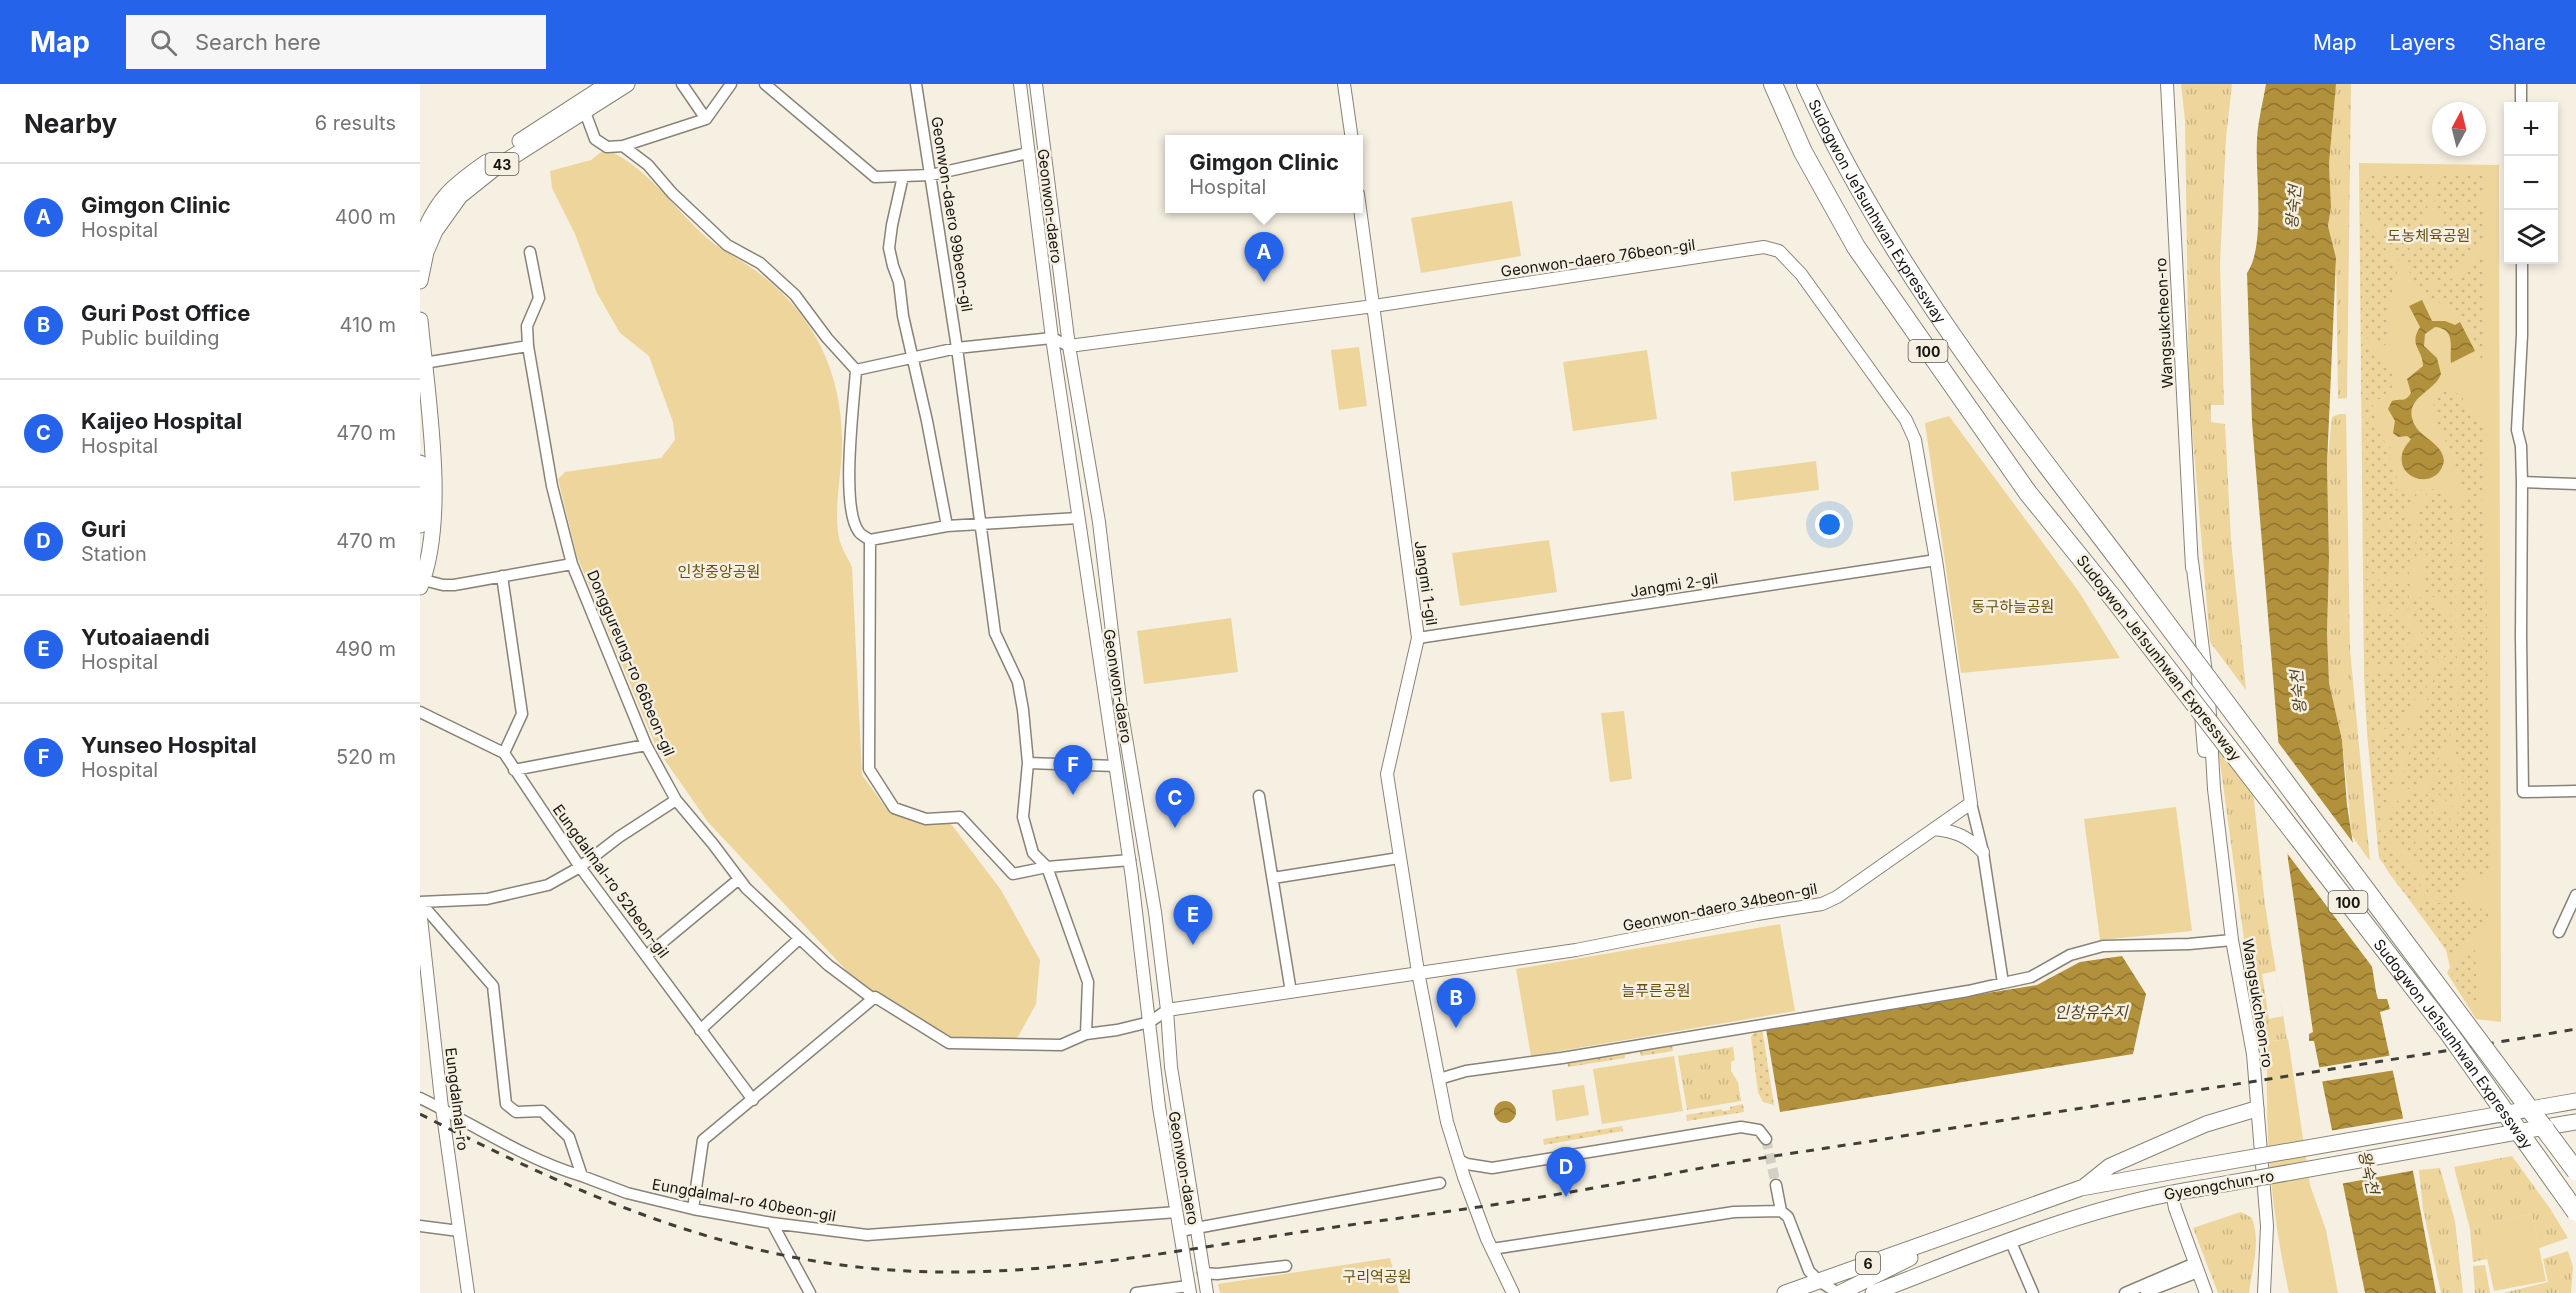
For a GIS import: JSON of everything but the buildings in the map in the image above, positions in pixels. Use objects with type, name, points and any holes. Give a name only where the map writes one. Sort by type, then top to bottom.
[{"type":"highway","name":"Sudogwon Je1sunhwan Expressway","points":[[1773,84],[1803,152],[1856,247],[2028,493],[2113,598],[2448,1032],[2576,1212]]},
{"type":"highway","name":"Sudogwon Je1sunhwan Expressway","points":[[1806,84],[1829,135],[1887,236],[1975,369],[2576,1171]]},
{"type":"main road","name":"43","points":[[423,229],[449,190],[588,90],[608,84]]},
{"type":"main road","name":"43","points":[[420,281],[426,252],[435,231],[460,196],[495,168],[627,84]]},
{"type":"main road","points":[[420,321],[434,504],[421,582]]},
{"type":"main road","points":[[420,463],[420,525]]},
{"type":"main road","name":"Gyeongchun-ro","points":[[1785,1293],[1952,1236],[2081,1188],[2576,1101]]},
{"type":"main road","points":[[2081,1188],[2110,1166],[2206,1124],[2256,1109]]},
{"type":"main road","name":"Gyeongchun-ro","points":[[1873,1293],[2010,1240],[2098,1211],[2172,1193],[2576,1122]]},
{"type":"main road","name":"Gyeongchun-ro","points":[[1839,1293],[1952,1236]]},
{"type":"street","points":[[682,84],[706,118]]},
{"type":"street","points":[[585,112],[595,139],[607,147],[623,146],[706,118],[731,84]]},
{"type":"street","points":[[765,84],[875,177],[931,175],[1029,153]]},
{"type":"street","name":"Geonwon-daero 99beon-gil","points":[[916,84],[957,348],[995,633],[1018,682],[1023,710],[1028,763],[1023,816],[1033,853],[1047,867],[1088,982],[1086,1034]]},
{"type":"street","name":"Geonwon-daero","points":[[1020,84],[1052,338],[1130,860],[1159,1107],[1189,1289]]},
{"type":"street","name":"Geonwon-daero","points":[[1036,84],[1069,346],[1099,522],[1121,708],[1155,912],[1167,1010],[1171,1067],[1207,1293]]},
{"type":"street","points":[[1344,84],[1351,135]]},
{"type":"street","name":"Wangsukcheon-ro","points":[[2167,84],[2194,630],[2204,752],[2214,789],[2232,940],[2253,1054],[2267,1226],[2264,1293]]},
{"type":"street","points":[[2521,84],[2521,102]]},
{"type":"street","points":[[623,146],[648,165],[672,193],[727,245],[760,263],[795,295],[827,338],[856,370],[851,442],[850,507],[859,532],[870,540],[947,526],[1078,518]]},
{"type":"street","points":[[903,176],[889,248],[892,266],[899,282],[911,356],[927,421],[947,526]]},
{"type":"street","name":"Jangmi 1-gil","points":[[1362,213],[1418,638],[1387,774],[1418,972]]},
{"type":"street","name":"Geonwon-daero 76beon-gil","points":[[1069,346],[1374,306],[1764,247],[1779,251],[1801,273],[1906,420],[1915,441],[1936,560]]},
{"type":"street","points":[[530,252],[539,298],[527,326],[528,346],[552,486],[572,564]]},
{"type":"street","points":[[2522,264],[2522,335],[2517,430],[2521,446],[2522,482],[2523,792],[2576,790]]},
{"type":"street","points":[[856,370],[911,356],[957,348],[1052,338],[1069,346]]},
{"type":"street","points":[[424,363],[528,346]]},
{"type":"street","points":[[2522,482],[2576,484]]},
{"type":"street","points":[[870,540],[869,769],[894,808],[926,819],[960,817],[1013,874],[1047,867],[1130,860]]},
{"type":"street","points":[[1936,560],[1971,803],[1983,852],[2002,983]]},
{"type":"street","name":"Jangmi 2-gil","points":[[1418,638],[1936,560]]},
{"type":"street","name":"Donggureung-ro 66beon-gil","points":[[421,582],[454,585],[572,564],[646,745],[676,800],[739,879],[799,939],[828,965],[872,998],[875,997],[950,1043],[1061,1045],[1086,1034]]},
{"type":"street","points":[[420,712],[504,753],[522,714],[502,576]]},
{"type":"street","points":[[514,770],[646,745]]},
{"type":"street","name":"Eungdalmal-ro 52beon-gil","points":[[504,753],[580,867],[753,1100]]},
{"type":"street","points":[[1028,763],[1115,766]]},
{"type":"street","points":[[1259,796],[1290,992]]},
{"type":"street","points":[[420,902],[488,899],[548,885],[580,867],[619,837],[676,800]]},
{"type":"street","name":"Geonwon-daero 34beon-gil","points":[[1167,1010],[1576,950],[1757,914],[1822,904],[1837,897],[1971,803]]},
{"type":"street","points":[[1934,829],[1957,832],[1983,852]]},
{"type":"street","points":[[1273,878],[1399,858]]},
{"type":"street","points":[[646,956],[739,879]]},
{"type":"street","points":[[2559,932],[2576,895]]},
{"type":"street","points":[[420,902],[493,986],[507,1104],[516,1112],[542,1111],[569,1137],[582,1176]]},
{"type":"street","name":"Eungdalmal-ro","points":[[420,909],[442,1108],[468,1293]]},
{"type":"street","points":[[700,1030],[799,939]]},
{"type":"street","points":[[1439,1079],[1466,1071],[1968,991],[2031,977],[2070,955],[2103,946],[2189,944],[2232,940]]},
{"type":"street","points":[[1418,972],[1447,1122],[1492,1249],[1513,1293]]},
{"type":"street","points":[[693,1209],[703,1140],[875,997]]},
{"type":"street","points":[[1086,1034],[1150,1022],[1167,1010]]},
{"type":"street","name":"Eungdalmal-ro 40beon-gil","points":[[420,1098],[442,1108],[490,1137],[549,1164],[627,1193],[693,1209],[772,1223],[867,1235],[1177,1212]]},
{"type":"street","points":[[1459,1160],[1467,1164],[1492,1168],[1741,1127],[1759,1130],[1766,1139]]},
{"type":"street","points":[[1180,1231],[1440,1183]]},
{"type":"street","points":[[1776,1185],[1781,1211],[1788,1217],[1809,1270],[1818,1281],[1839,1293]]},
{"type":"street","points":[[2172,1193],[2175,1208],[2206,1293]]},
{"type":"street","points":[[1492,1249],[1728,1213],[1781,1211]]},
{"type":"street","points":[[772,1223],[810,1293]]},
{"type":"street","points":[[420,1226],[459,1231]]},
{"type":"street","points":[[2010,1240],[2033,1293]]},
{"type":"street","points":[[1203,1273],[1217,1274],[1286,1266]]},
{"type":"street","points":[[2125,1293],[2196,1268]]},
{"type":"street","points":[[2143,1293],[2196,1268]]},
{"type":"street","points":[[1136,1293],[1189,1289]]},
{"type":"green space","points":[[2181,84],[2232,84],[2226,138],[2220,264],[2224,405],[2211,405],[2211,422],[2225,424],[2231,540],[2246,690],[2210,642],[2189,390],[2185,121]]},
{"type":"green space","points":[[2336,84],[2351,84],[2347,398],[2338,399],[2336,258],[2328,226],[2331,207],[2329,164]]},
{"type":"green space","name":"인창중앙공원","points":[[605,149],[620,156],[647,177],[712,242],[772,284],[806,321],[818,342],[836,387],[840,412],[842,450],[837,526],[840,542],[852,567],[862,775],[889,812],[951,824],[1001,890],[1040,960],[1036,1004],[1014,1044],[949,1043],[872,998],[708,822],[657,749],[577,556],[558,479],[565,472],[661,458],[675,440],[673,422],[649,356],[620,333],[597,293],[575,234],[552,188],[550,171],[591,160]]},
{"type":"green space","name":"도농체육공원","points":[[2359,163],[2499,165],[2501,1022],[2476,1019],[2447,973],[2450,967],[2446,950],[2379,858],[2364,677]]},
{"type":"green space","points":[[2437,174],[2484,174],[2483,198],[2455,207],[2443,215],[2433,210]]},
{"type":"green space","points":[[2367,175],[2432,175],[2425,223],[2402,262],[2398,261],[2379,228],[2361,205],[2361,180]]},
{"type":"green space","points":[[1512,201],[1521,256],[1421,273],[1411,218]]},
{"type":"green space","points":[[2484,204],[2484,243],[2454,271],[2437,282],[2418,289],[2406,266],[2418,244],[2448,217],[2459,211]]},
{"type":"green space","points":[[2360,212],[2396,266],[2397,274],[2388,306],[2389,343],[2380,347],[2361,334]]},
{"type":"green space","points":[[2485,251],[2484,367],[2472,334],[2459,313],[2440,302],[2428,303],[2423,292],[2457,276]]},
{"type":"green space","points":[[2361,339],[2384,358],[2391,371],[2393,386],[2380,399],[2361,400]]},
{"type":"green space","points":[[1359,347],[1367,406],[1339,410],[1331,350]]},
{"type":"green space","points":[[1647,350],[1657,419],[1573,431],[1563,362]]},
{"type":"green space","points":[[2441,388],[2448,393],[2462,394],[2464,405],[2472,417],[2486,423],[2485,501],[2474,498],[2463,488],[2435,419],[2433,399],[2435,393]]},
{"type":"green space","points":[[2373,405],[2381,438],[2391,448],[2390,463],[2398,480],[2394,488],[2414,497],[2417,490],[2434,489],[2398,516],[2363,532],[2362,407]]},
{"type":"green space","points":[[2346,414],[2350,650],[2370,861],[2352,836],[2342,740],[2329,683],[2327,465],[2332,417]]},
{"type":"green space","name":"동구하늘공원","points":[[1949,416],[2079,592],[2120,658],[1961,673],[1925,423]]},
{"type":"green space","points":[[1816,461],[1819,490],[1734,501],[1731,472]]},
{"type":"green space","points":[[2439,491],[2446,498],[2454,499],[2455,530],[2436,550],[2414,562],[2418,509]]},
{"type":"green space","points":[[2467,498],[2485,508],[2487,619],[2464,640],[2462,637],[2459,501],[2464,502]]},
{"type":"green space","points":[[2412,513],[2409,575],[2364,573],[2363,537]]},
{"type":"green space","points":[[2455,538],[2456,612],[2417,589],[2425,584],[2425,577],[2417,567],[2441,552]]},
{"type":"green space","points":[[1549,540],[1557,592],[1460,606],[1452,553]]},
{"type":"green space","points":[[2364,579],[2410,581],[2408,613],[2381,604],[2364,603]]},
{"type":"green space","points":[[2413,595],[2431,601],[2456,620],[2456,648],[2434,666],[2429,642],[2412,621]]},
{"type":"green space","points":[[2364,610],[2390,614],[2416,633],[2393,667],[2365,668]]},
{"type":"green space","points":[[1231,618],[1238,672],[1144,684],[1137,631]]},
{"type":"green space","points":[[2487,626],[2488,760],[2461,785],[2455,746],[2461,651]]},
{"type":"green space","points":[[2419,638],[2427,653],[2430,668],[2426,691],[2422,699],[2398,670]]},
{"type":"green space","points":[[2457,655],[2450,740],[2424,783],[2398,793],[2421,709],[2428,698],[2436,671]]},
{"type":"green space","points":[[2390,673],[2395,675],[2418,704],[2401,722],[2368,736],[2365,675]]},
{"type":"green space","points":[[1624,711],[1632,779],[1610,782],[1601,713]]},
{"type":"green space","points":[[2409,722],[2411,724],[2395,778],[2377,828],[2369,742]]},
{"type":"green space","points":[[2218,747],[2253,791],[2265,905],[2276,971],[2262,974],[2269,1019],[2283,1016],[2279,990],[2287,1039],[2258,1043]]},
{"type":"green space","points":[[2448,757],[2457,793],[2452,807],[2441,796],[2427,788]]},
{"type":"green space","points":[[2488,766],[2488,878],[2473,869],[2463,856],[2456,823],[2465,790],[2475,776]]},
{"type":"green space","points":[[2416,792],[2428,795],[2439,802],[2410,852],[2400,849],[2392,842],[2387,823],[2389,813],[2395,804],[2404,796]]},
{"type":"green space","points":[[2176,807],[2192,931],[2100,940],[2084,819]]},
{"type":"green space","points":[[2441,807],[2445,807],[2449,815],[2456,847],[2468,875],[2462,889],[2444,898],[2427,892],[2421,867],[2413,857]]},
{"type":"green space","points":[[2380,828],[2391,845],[2416,872],[2420,887],[2413,904],[2381,859],[2377,838]]},
{"type":"green space","points":[[2424,898],[2439,903],[2461,900],[2488,912],[2488,920],[2478,934],[2453,958],[2416,907]]},
{"type":"green space","name":"늘푸른공원","points":[[1780,924],[1795,1011],[1531,1056],[1516,969]]},
{"type":"green space","points":[[2475,946],[2477,1009],[2449,971]]},
{"type":"green space","points":[[1762,1028],[1774,1105],[1763,1102],[1758,1092],[1751,1037],[1756,1030]]},
{"type":"green space","points":[[2288,1039],[2310,1185],[2326,1230],[2338,1293],[2289,1293],[2284,1269],[2270,1171],[2266,1042]]},
{"type":"green space","points":[[1672,1043],[1673,1051],[1641,1056],[1640,1052],[1625,1055],[1625,1058],[1568,1067],[1567,1060]]},
{"type":"green space","points":[[1733,1047],[1735,1060],[1731,1062],[1731,1071],[1738,1082],[1741,1101],[1687,1110],[1678,1056]]},
{"type":"green space","points":[[1674,1056],[1683,1111],[1602,1124],[1593,1069]]},
{"type":"green space","points":[[1584,1085],[1589,1115],[1556,1121],[1552,1090]]},
{"type":"green space","points":[[1743,1104],[1744,1112],[1687,1121],[1686,1115],[1722,1109],[1722,1111],[1730,1110],[1730,1107]]},
{"type":"green space","points":[[1622,1126],[1623,1131],[1544,1145],[1543,1139]]},
{"type":"green space","points":[[2512,1156],[2568,1238],[2539,1248],[2532,1214],[2481,1225],[2487,1259],[2473,1262],[2470,1229],[2454,1167]]},
{"type":"green space","points":[[2440,1168],[2455,1221],[2463,1293],[2441,1293],[2423,1209],[2419,1170]]},
{"type":"green space","points":[[2241,1212],[2252,1218],[2256,1236],[2249,1293],[2218,1293],[2193,1228]]},
{"type":"green space","points":[[2532,1214],[2546,1281],[2494,1291],[2480,1225]]},
{"type":"green space","points":[[2568,1251],[2573,1267],[2571,1293],[2503,1293],[2548,1282],[2543,1259]]},
{"type":"green space","name":"구리역공원","points":[[1390,1258],[1399,1293],[1220,1293],[1218,1284]]},
{"type":"green space","points":[[2485,1265],[2490,1293],[2475,1293],[2473,1266]]},
{"type":"water","name":"왕숙천","points":[[2266,84],[2336,84],[2329,164],[2331,207],[2328,226],[2336,258],[2327,465],[2329,683],[2342,740],[2347,805],[2376,992],[2378,999],[2387,999],[2390,1009],[2380,1012],[2402,1113],[2436,1293],[2365,1293],[2314,1041],[2309,1041],[2309,1034],[2313,1032],[2288,859],[2252,422],[2247,273],[2253,261],[2258,228],[2257,139]]},
{"type":"water","points":[[2422,300],[2432,321],[2445,321],[2455,325],[2460,322],[2475,351],[2451,363],[2450,340],[2446,331],[2435,327],[2425,334],[2424,346],[2437,358],[2441,374],[2438,380],[2417,399],[2412,418],[2419,431],[2439,448],[2444,461],[2440,471],[2434,477],[2426,479],[2410,475],[2404,469],[2403,451],[2411,439],[2407,436],[2398,437],[2393,433],[2395,421],[2388,409],[2392,401],[2409,396],[2411,393],[2407,379],[2423,366],[2415,339],[2420,327],[2409,306]]},
{"type":"water","name":"인창유수지","points":[[2122,956],[2146,994],[2133,1054],[1780,1112],[1766,1029],[2037,985],[2080,962]]},
{"type":"water","points":[[1505,1101],[1513,1104],[1516,1112],[1513,1120],[1505,1123],[1497,1120],[1494,1112],[1497,1104]]},
{"type":"pier","points":[[2275,738],[2357,848],[2376,972],[2284,849]]},
{"type":"pier","points":[[2393,1055],[2396,1070],[2319,1082],[2316,1068]]},
{"type":"pier","points":[[2406,1118],[2416,1170],[2340,1184],[2329,1131]]},
{"type":"tunnel","points":[[1766,1139],[1776,1185]]},
{"type":"railway","points":[[420,1114],[582,1191],[693,1231],[749,1247],[807,1260],[867,1268],[919,1272],[1021,1270],[1174,1252],[1476,1207],[1736,1162],[2576,1029]]},
{"type":"place","name":"Gimgon Clinic","points":[[1264,282]]},
{"type":"place","name":"Yunseo Hospital","points":[[1073,795]]},
{"type":"place","name":"Kaijeo Hospital","points":[[1175,828]]},
{"type":"place","name":"Yutoaiaendi","points":[[1193,945]]},
{"type":"place","name":"Guri Post Office","points":[[1456,1028]]},
{"type":"place","name":"Guri","points":[[1566,1197]]}]
